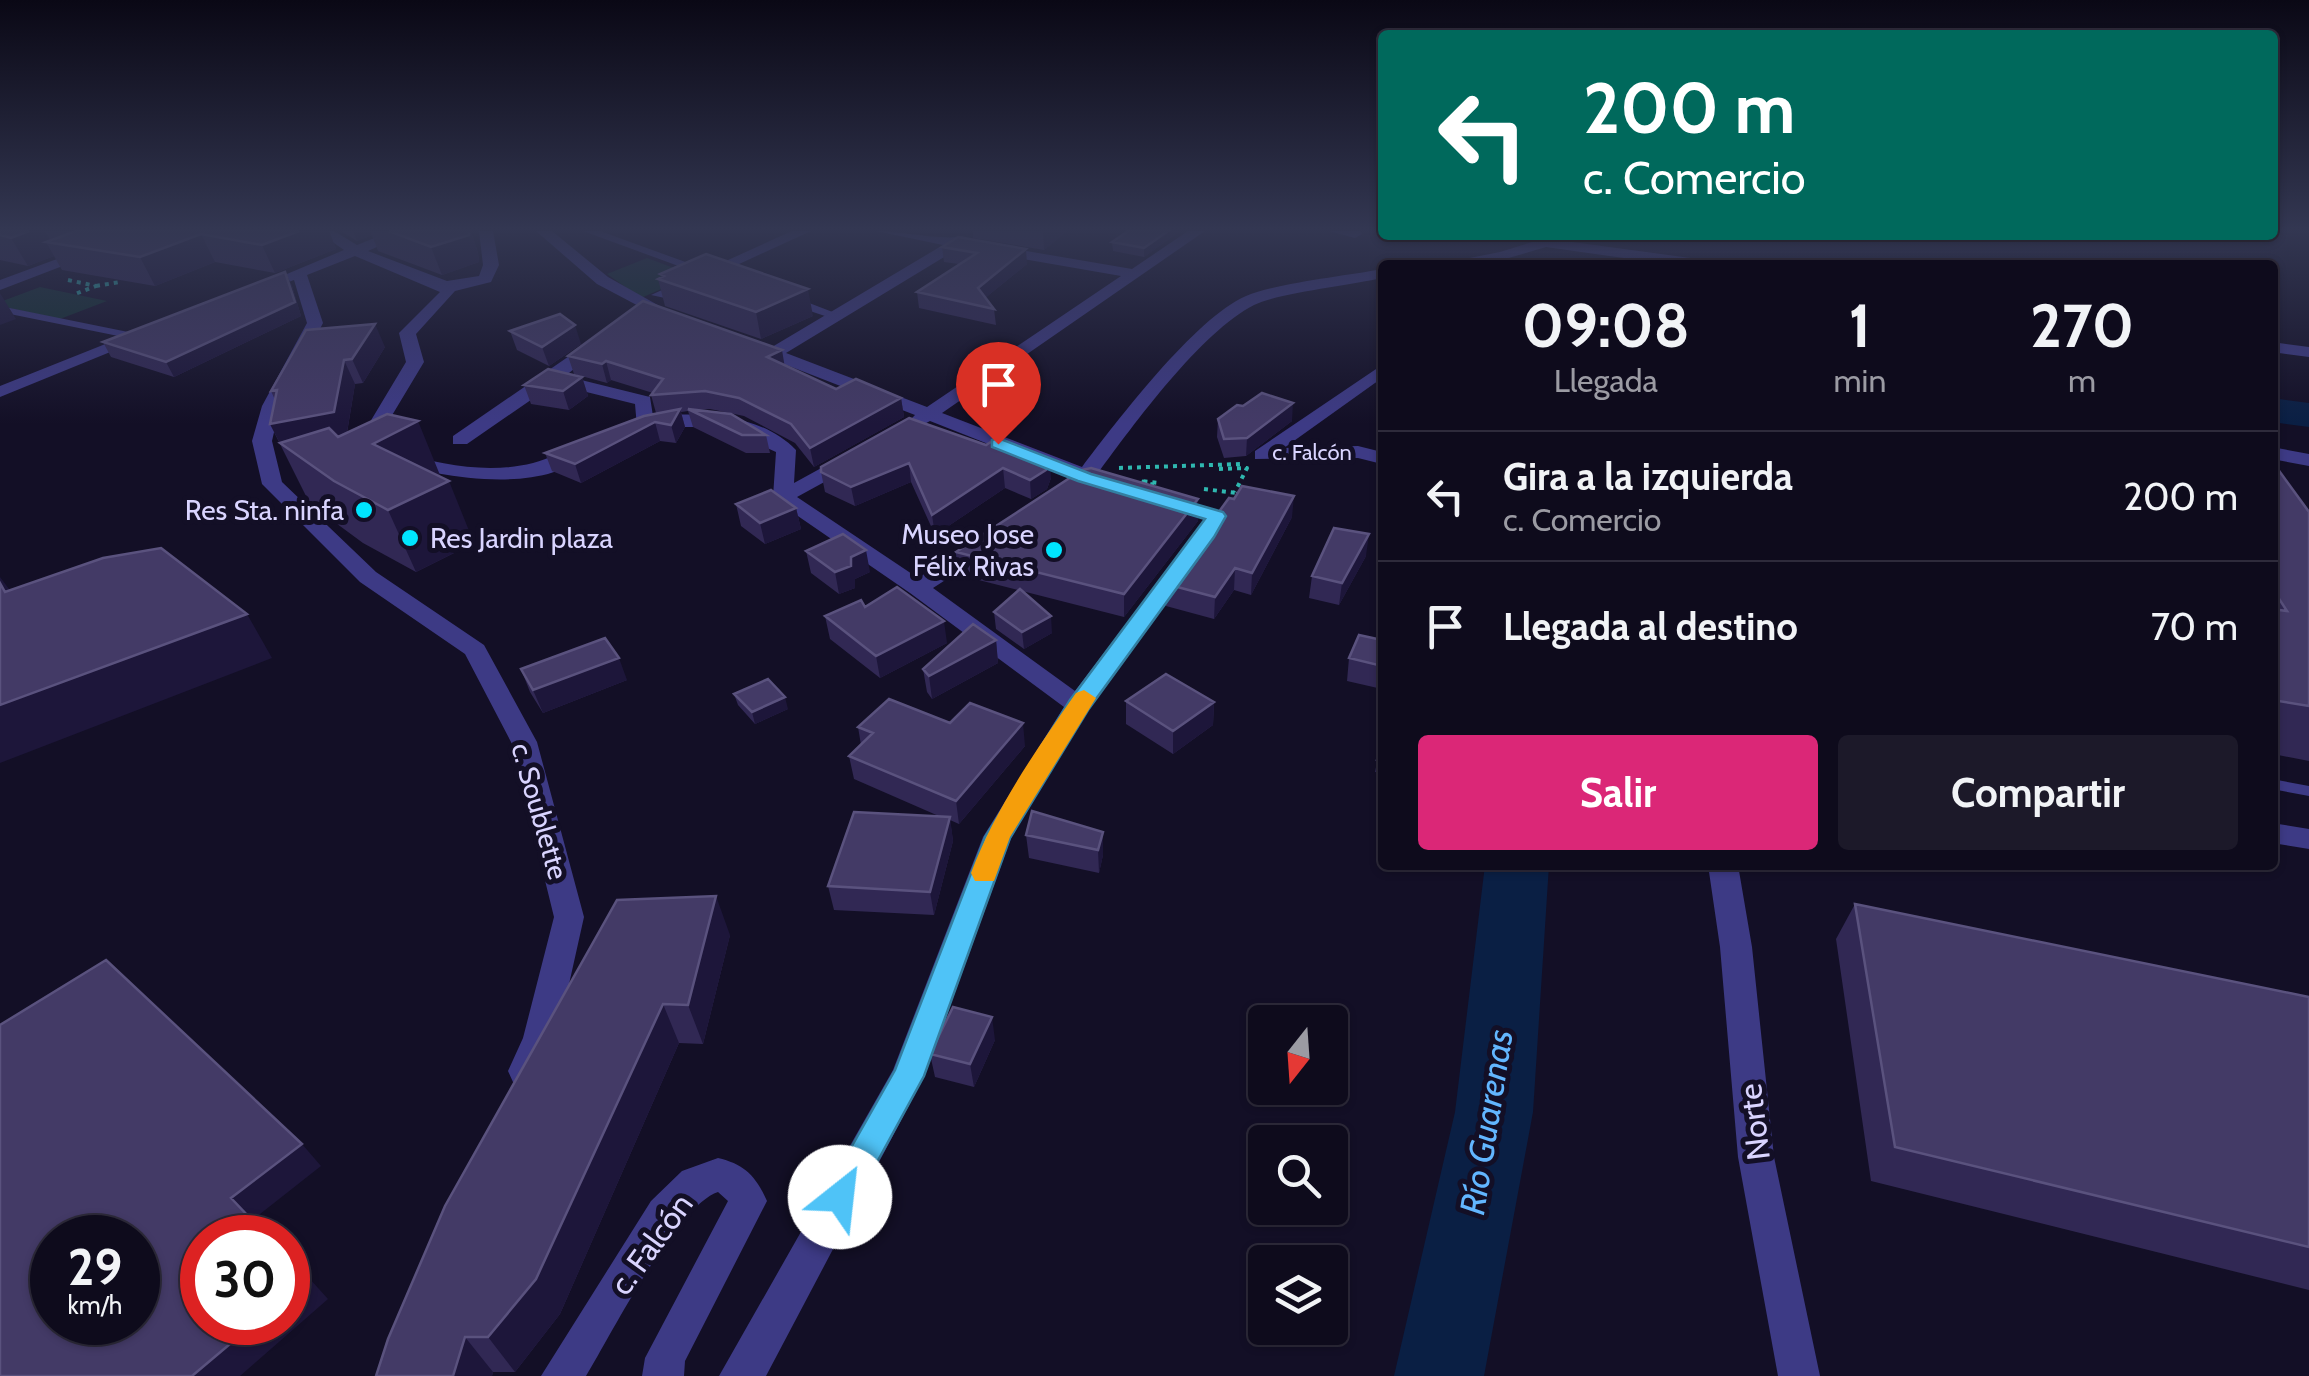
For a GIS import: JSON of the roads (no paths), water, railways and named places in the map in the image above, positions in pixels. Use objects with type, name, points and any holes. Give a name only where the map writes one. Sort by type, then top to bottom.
[{"type":"street","name":"c. Soublette","points":[[305,295],[314,323],[272,406],[262,442],[272,484],[368,577],[475,650],[524,742],[569,917],[540,1038],[517,1089]]},
{"type":"street","points":[[447,295],[407,332],[415,362],[376,426],[390,456],[464,474],[504,474],[564,460],[603,439]]},
{"type":"street","points":[[617,295],[637,310],[688,323]]},
{"type":"street","points":[[776,295],[838,316]]},
{"type":"street","points":[[774,354],[872,295]]},
{"type":"street","points":[[896,434],[1104,295]]},
{"type":"street","points":[[1051,500],[1084,478],[1143,399],[1220,323],[1251,300],[1275,295]]},
{"type":"street","points":[[0,392],[156,330]]},
{"type":"street","points":[[460,440],[609,336]]},
{"type":"street","points":[[740,341],[1084,478],[1215,505],[1207,533],[1078,706],[998,837],[908,1076],[754,1358],[740,1376]]},
{"type":"street","points":[[2278,348],[2309,352]]},
{"type":"street","name":"c. Falcón","points":[[1378,373],[1262,455],[1358,452],[1378,457]]},
{"type":"street","points":[[551,378],[644,401],[637,425],[703,418],[740,423],[786,450],[783,498]]},
{"type":"street","points":[[783,498],[863,452]]},
{"type":"street","points":[[2278,454],[2309,460]]},
{"type":"street","points":[[783,498],[918,588],[1078,706]]},
{"type":"street","points":[[918,588],[1001,533]]},
{"type":"street","points":[[2278,833],[2309,840]]},
{"type":"street","name":"Norte","points":[[1725,870],[1756,1157],[1799,1376]]},
{"type":"street","name":"c. Falcón","points":[[562,1376],[664,1214],[685,1190],[709,1175],[728,1176],[742,1187],[748,1201],[665,1358],[663,1376]]},
{"type":"lane","points":[[0,308],[138,338]]},
{"type":"lane","points":[[2278,785],[2309,790]]},
{"type":"waterway","name":"Río Guarenas","points":[[2278,411],[2309,415]]},
{"type":"waterway","name":"Río Guarenas","points":[[1439,1376],[1494,1112],[1517,870]]},
{"type":"place","name":"Res Sta. ninfa","points":[[364,510]]},
{"type":"place","name":"Res Jardin plaza","points":[[410,538]]},
{"type":"place","name":"Museo Jose Félix Rivas","points":[[1054,550]]}]
